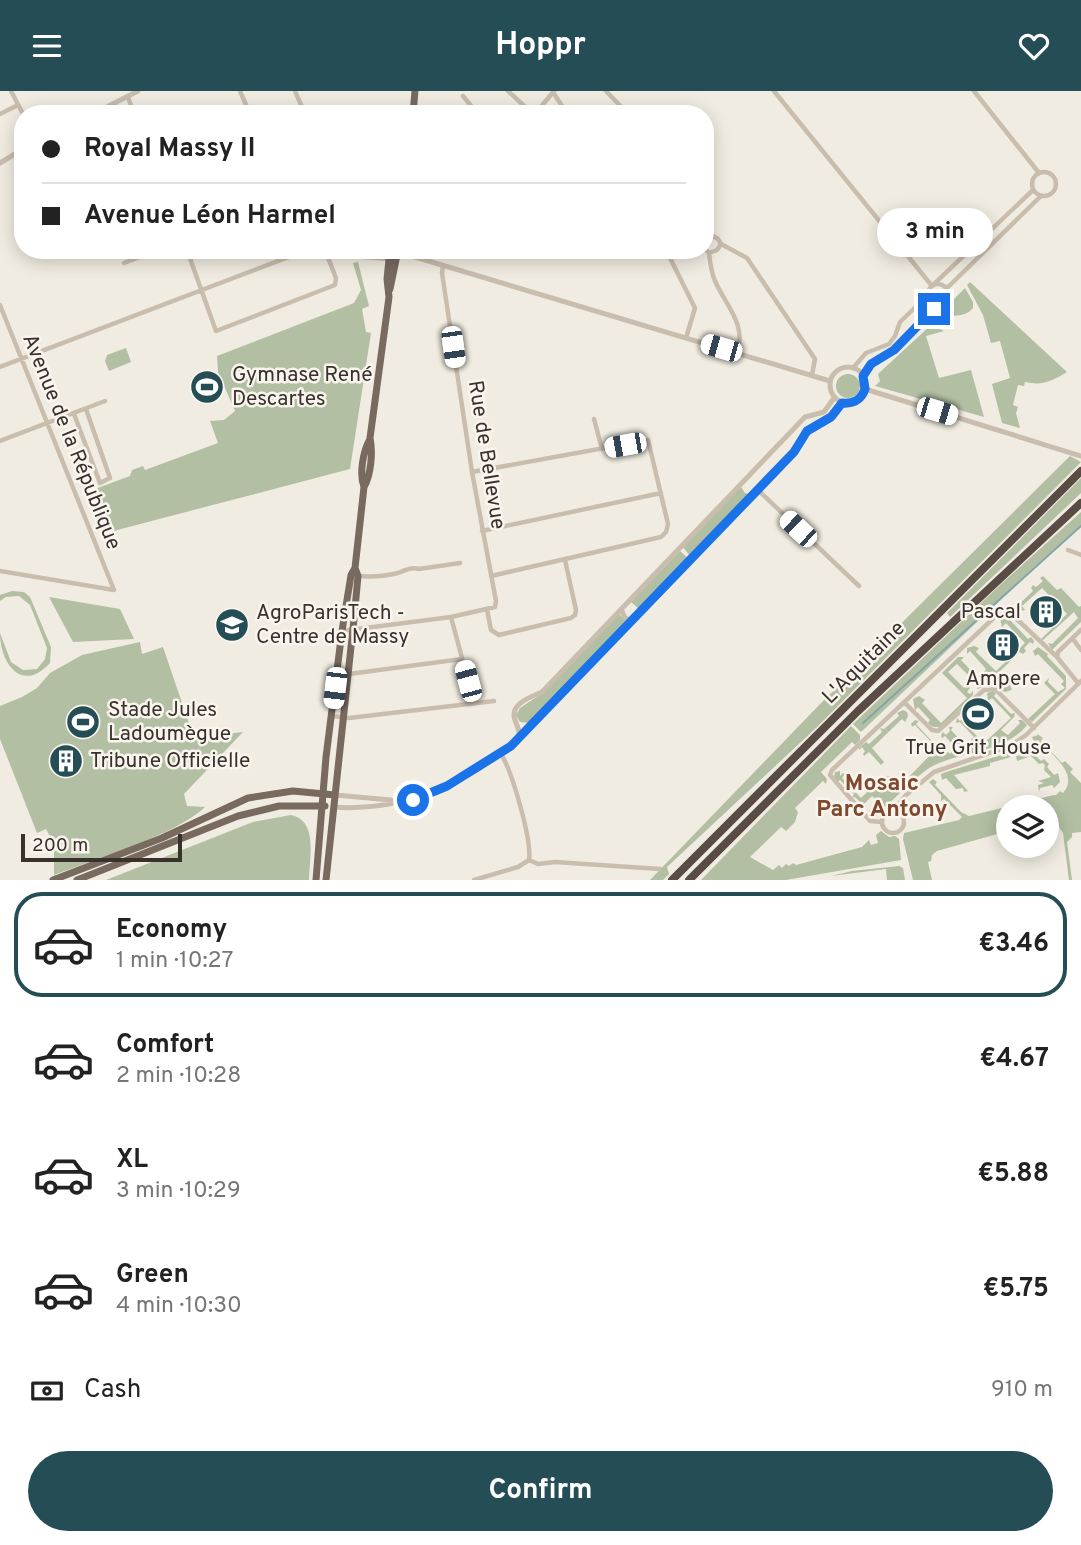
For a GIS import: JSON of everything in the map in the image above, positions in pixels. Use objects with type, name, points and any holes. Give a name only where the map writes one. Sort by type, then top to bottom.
[{"type":"highway","name":"L'Aquitaine","points":[[672,880],[1081,471]]},
{"type":"highway","name":"L'Aquitaine","points":[[689,880],[887,683],[1081,503]]},
{"type":"main road","points":[[326,880],[353,631],[364,487],[361,481],[363,461],[370,438],[393,259]]},
{"type":"main road","points":[[316,880],[321,806],[342,631],[351,576],[356,572]]},
{"type":"main road","points":[[52,880],[162,838],[248,799],[274,793],[335,795]]},
{"type":"main road","points":[[77,880],[238,816],[265,808],[333,807]]},
{"type":"street","points":[[11,91],[18,105]]},
{"type":"street","points":[[112,105],[138,91]]},
{"type":"street","points":[[508,91],[524,105]]},
{"type":"street","points":[[541,105],[553,91]]},
{"type":"street","points":[[606,91],[619,105]]},
{"type":"street","points":[[774,91],[933,285]]},
{"type":"street","points":[[974,91],[1039,173]]},
{"type":"street","points":[[463,96],[470,105]]},
{"type":"street","points":[[128,97],[131,105]]},
{"type":"street","points":[[853,368],[866,353],[889,344],[900,322],[928,295],[933,285],[1033,190],[1033,178],[1039,173],[1051,174],[1055,181],[1053,193],[1041,196],[947,289],[946,300],[936,304],[894,350],[871,364],[863,376],[865,389],[859,399],[842,403],[834,398],[830,381],[841,369],[853,368],[863,376]]},
{"type":"street","points":[[1033,190],[1041,196]]},
{"type":"street","points":[[714,236],[721,244],[747,258],[815,359],[812,375]]},
{"type":"street","points":[[714,250],[721,244]]},
{"type":"street","points":[[124,264],[136,259]]},
{"type":"street","points":[[190,259],[216,331],[335,285],[336,278],[329,259]]},
{"type":"street","points":[[0,367],[284,259]]},
{"type":"street","points":[[421,259],[830,381]]},
{"type":"street","points":[[670,259],[695,308],[686,338]]},
{"type":"street","points":[[708,259],[714,280],[731,307],[740,330],[737,353]]},
{"type":"street","name":"Rue de Bellevue","points":[[443,266],[472,472],[496,601],[495,607],[487,609]]},
{"type":"street","points":[[933,285],[942,284],[947,289]]},
{"type":"street","points":[[928,295],[936,304]]},
{"type":"street","name":"Avenue de la République","points":[[0,305],[114,590],[0,571]]},
{"type":"street","points":[[865,389],[1080,453]]},
{"type":"street","points":[[519,738],[514,711],[519,705],[542,691],[805,417],[824,412],[834,398]]},
{"type":"street","points":[[0,441],[105,401]]},
{"type":"street","points":[[333,807],[346,808],[422,797],[501,754],[639,615],[794,452],[807,431],[831,417],[842,403]]},
{"type":"street","points":[[74,414],[100,483],[110,478],[86,409]]},
{"type":"street","points":[[594,419],[602,449]]},
{"type":"street","points":[[472,472],[648,440],[668,528],[661,537],[491,576]]},
{"type":"street","points":[[749,476],[756,480],[758,490],[859,586]]},
{"type":"street","points":[[743,483],[748,491],[758,490]]},
{"type":"street","points":[[482,531],[661,493]]},
{"type":"street","points":[[1068,550],[1081,555]]},
{"type":"street","points":[[342,631],[451,617],[487,609],[491,630],[499,635],[571,618],[576,610],[565,560]]},
{"type":"street","points":[[356,572],[368,577],[460,563]]},
{"type":"street","points":[[627,603],[632,605],[639,615]]},
{"type":"street","points":[[621,609],[625,618],[633,621]]},
{"type":"street","points":[[882,821],[870,821],[832,781],[832,771],[998,614],[1007,610],[1057,657],[1079,682],[1034,728],[1010,746],[934,772],[906,795],[898,805],[897,812]]},
{"type":"street","points":[[451,617],[474,703]]},
{"type":"street","points":[[1057,657],[1058,652],[1081,630]]},
{"type":"street","points":[[1073,639],[1081,650]]},
{"type":"street","points":[[348,674],[462,659]]},
{"type":"street","points":[[905,703],[932,730],[937,731],[984,690],[991,688],[1034,728]]},
{"type":"street","points":[[332,716],[344,718],[494,701]]},
{"type":"street","points":[[517,724],[524,726],[534,723]]},
{"type":"street","points":[[517,724],[527,730]]},
{"type":"street","points":[[501,754],[511,777],[529,845],[528,860]]},
{"type":"street","points":[[335,795],[401,801]]},
{"type":"street","points":[[897,812],[904,822],[897,832],[888,831],[882,821],[886,814],[897,812]]},
{"type":"street","points":[[528,860],[538,864],[555,862],[660,869]]},
{"type":"street","points":[[474,880],[518,867],[528,860]]},
{"type":"green space","points":[[358,262],[369,306],[362,309],[366,332],[371,333],[350,469],[102,534],[100,527],[106,521],[95,489],[130,476],[132,470],[143,466],[145,470],[218,443],[210,421],[224,420],[235,411],[218,372],[217,356],[354,303],[361,290],[353,263]]},
{"type":"green space","points":[[970,282],[1067,372],[1047,382],[1025,382],[1024,386],[1018,385],[1013,405],[1018,407],[1016,413],[1020,428],[1002,423],[992,384],[1010,378],[1000,341],[991,343],[983,315],[967,285]]},
{"type":"green space","points":[[965,288],[973,302],[970,311],[953,316],[939,314]]},
{"type":"green space","points":[[931,325],[944,331],[926,336],[939,378],[971,370],[984,417],[875,386],[880,381],[878,374]]},
{"type":"green space","points":[[126,348],[131,362],[109,371],[105,361],[107,355]]},
{"type":"green space","points":[[848,374],[857,377],[860,386],[857,395],[848,398],[839,395],[836,386],[839,377]]},
{"type":"green space","points":[[1070,456],[1081,462],[816,728],[667,867],[669,874],[663,880],[650,880],[825,699]]},
{"type":"green space","points":[[1081,478],[1081,493],[950,617],[947,613]]},
{"type":"green space","points":[[741,487],[749,494],[689,555],[683,547]]},
{"type":"green space","points":[[1081,512],[1081,527],[861,732],[853,724],[1000,585]]},
{"type":"green space","points":[[680,551],[688,558],[639,609],[631,602]]},
{"type":"green space","points":[[1043,576],[1057,590],[1061,588],[1081,606],[1081,622],[1052,650],[1048,643],[1052,644],[1078,618],[1074,612],[1043,640],[1041,639],[1067,614],[1042,588],[1022,606],[1025,610],[1016,612],[1012,609],[1012,605],[1016,607],[1033,591],[1033,585],[1036,587],[1043,581],[1040,578]]},
{"type":"green space","points":[[12,591],[24,592],[30,597],[51,647],[50,663],[30,676],[22,675],[8,664],[0,633],[11,662],[23,670],[37,669],[45,659],[47,648],[30,605],[19,596],[6,597],[0,601],[0,595]]},
{"type":"green space","points":[[49,597],[120,609],[134,639],[73,642]]},
{"type":"green space","points":[[619,614],[627,622],[530,723],[520,722],[516,715],[520,708],[544,692]]},
{"type":"green space","points":[[1003,615],[1012,617],[1010,620],[1028,639],[1031,637],[1034,641],[1024,648],[1026,651],[1023,654],[1020,652],[997,674],[1005,683],[1007,677],[1012,690],[1005,692],[991,685],[977,689],[978,685],[957,664],[948,672],[964,688],[967,685],[970,688],[967,692],[970,694],[973,691],[973,695],[941,727],[933,727],[918,707],[915,710],[913,699],[919,696],[925,700],[922,703],[941,723],[967,698],[942,673],[958,657],[964,657],[961,660],[983,683],[992,675],[984,672],[986,669],[970,651],[967,654],[967,648],[979,648],[976,652],[996,671],[1025,643],[1006,623],[1002,627],[1000,618]]},
{"type":"green space","name":"Stade Jules Ladoumègue","points":[[140,642],[142,654],[163,647],[194,738],[243,732],[184,794],[187,806],[205,807],[192,817],[155,837],[54,875],[54,844],[46,829],[37,833],[0,739],[0,706],[37,688],[50,673],[82,655]]},
{"type":"green space","points":[[1038,647],[1048,654],[1066,676],[1066,689],[1032,722],[1028,719],[1055,694],[1044,683],[1049,678],[1048,682],[1058,692],[1065,688],[1061,684],[1064,681],[1038,654],[1035,656],[1033,651]]},
{"type":"green space","points":[[987,693],[996,693],[994,696],[1011,714],[1015,713],[1014,717],[1001,730],[1008,735],[1020,723],[1018,720],[1027,725],[1007,741],[931,767],[900,790],[873,819],[869,810],[873,813],[881,804],[872,796],[864,804],[867,807],[862,808],[863,805],[855,797],[852,798],[854,794],[834,777],[835,772],[840,771],[840,776],[845,774],[842,778],[861,798],[883,777],[892,776],[901,785],[937,748],[915,725],[912,727],[911,724],[915,720],[919,721],[916,724],[939,749],[944,748],[941,750],[950,754],[955,747],[941,735],[950,731],[949,727],[953,727],[951,730],[968,748],[974,744],[971,740],[974,737],[960,722],[956,723],[957,718],[960,721],[967,715],[966,711],[972,717],[965,724],[984,743],[1011,718],[992,698],[988,701]]},
{"type":"green space","points":[[903,710],[908,716],[905,722],[902,719],[872,748],[884,762],[881,765],[869,752],[864,756],[865,751],[862,747],[859,748],[866,742],[869,744],[882,732],[880,728],[884,729],[899,716],[897,713]]},
{"type":"green space","points":[[851,726],[860,735],[860,740],[855,745],[852,742],[821,772],[827,779],[826,784],[823,781],[795,808],[798,812],[795,822],[786,831],[781,827],[750,857],[773,870],[779,865],[782,868],[786,864],[796,865],[862,847],[869,840],[871,845],[878,843],[876,835],[881,831],[889,837],[895,836],[899,839],[901,860],[786,880],[701,880]]},
{"type":"green space","points":[[1036,733],[1043,738],[1041,741],[1062,763],[1065,761],[1073,769],[1070,772],[1081,783],[1081,832],[1072,833],[1067,842],[1072,880],[1069,880],[1063,833],[1059,827],[1059,795],[1056,795],[1060,791],[1063,793],[1068,779],[1056,758],[1038,740],[1034,742],[1032,737],[1038,735]]},
{"type":"green space","points":[[1026,742],[1028,746],[1008,758],[990,763],[990,766],[954,775],[968,791],[964,792],[963,788],[956,789],[946,778],[942,780],[941,774],[1001,755]]},
{"type":"green space","points":[[1033,749],[1036,750],[1033,753],[1041,761],[1044,759],[1049,764],[1047,767],[1054,775],[1058,773],[1060,782],[1054,788],[1052,785],[1040,788],[1039,792],[1038,785],[1044,783],[1038,781],[1051,777],[1044,770],[1043,763],[1039,764],[1031,756],[1017,761],[1016,756],[1031,753]]},
{"type":"green space","points":[[933,779],[937,782],[935,785],[961,812],[969,816],[996,809],[996,834],[937,851],[928,862],[932,880],[913,880],[903,839],[904,833],[962,817],[944,799],[941,801],[941,795],[929,782]]},
{"type":"green space","points":[[291,815],[306,825],[309,833],[309,880],[106,880],[253,822]]},
{"type":"green space","points":[[899,866],[903,868],[905,880],[887,880],[886,869],[831,876],[852,871]]},
{"type":"waterway","points":[[863,723],[1081,526]]},
{"type":"place","name":"Gymnase René Descartes","points":[[207,387]]},
{"type":"place","name":"Pascal","points":[[1046,612]]},
{"type":"place","name":"AgroParisTech - Centre de Massy","points":[[232,625]]},
{"type":"place","name":"Ampere","points":[[1003,645]]},
{"type":"place","name":"True Grit House","points":[[978,714]]},
{"type":"place","name":"Stade Jules Ladoumègue","points":[[83,722]]},
{"type":"place","name":"Tribune Officielle","points":[[66,761]]},
{"type":"district","name":"Mosaic Parc Antony","points":[[882,797]]},
{"type":"route","points":[[413,800],[447,786],[511,746],[794,452],[807,431],[818,422],[831,417],[842,403],[854,402],[863,395],[866,384],[863,376],[871,364],[894,350],[934,309]]}]
